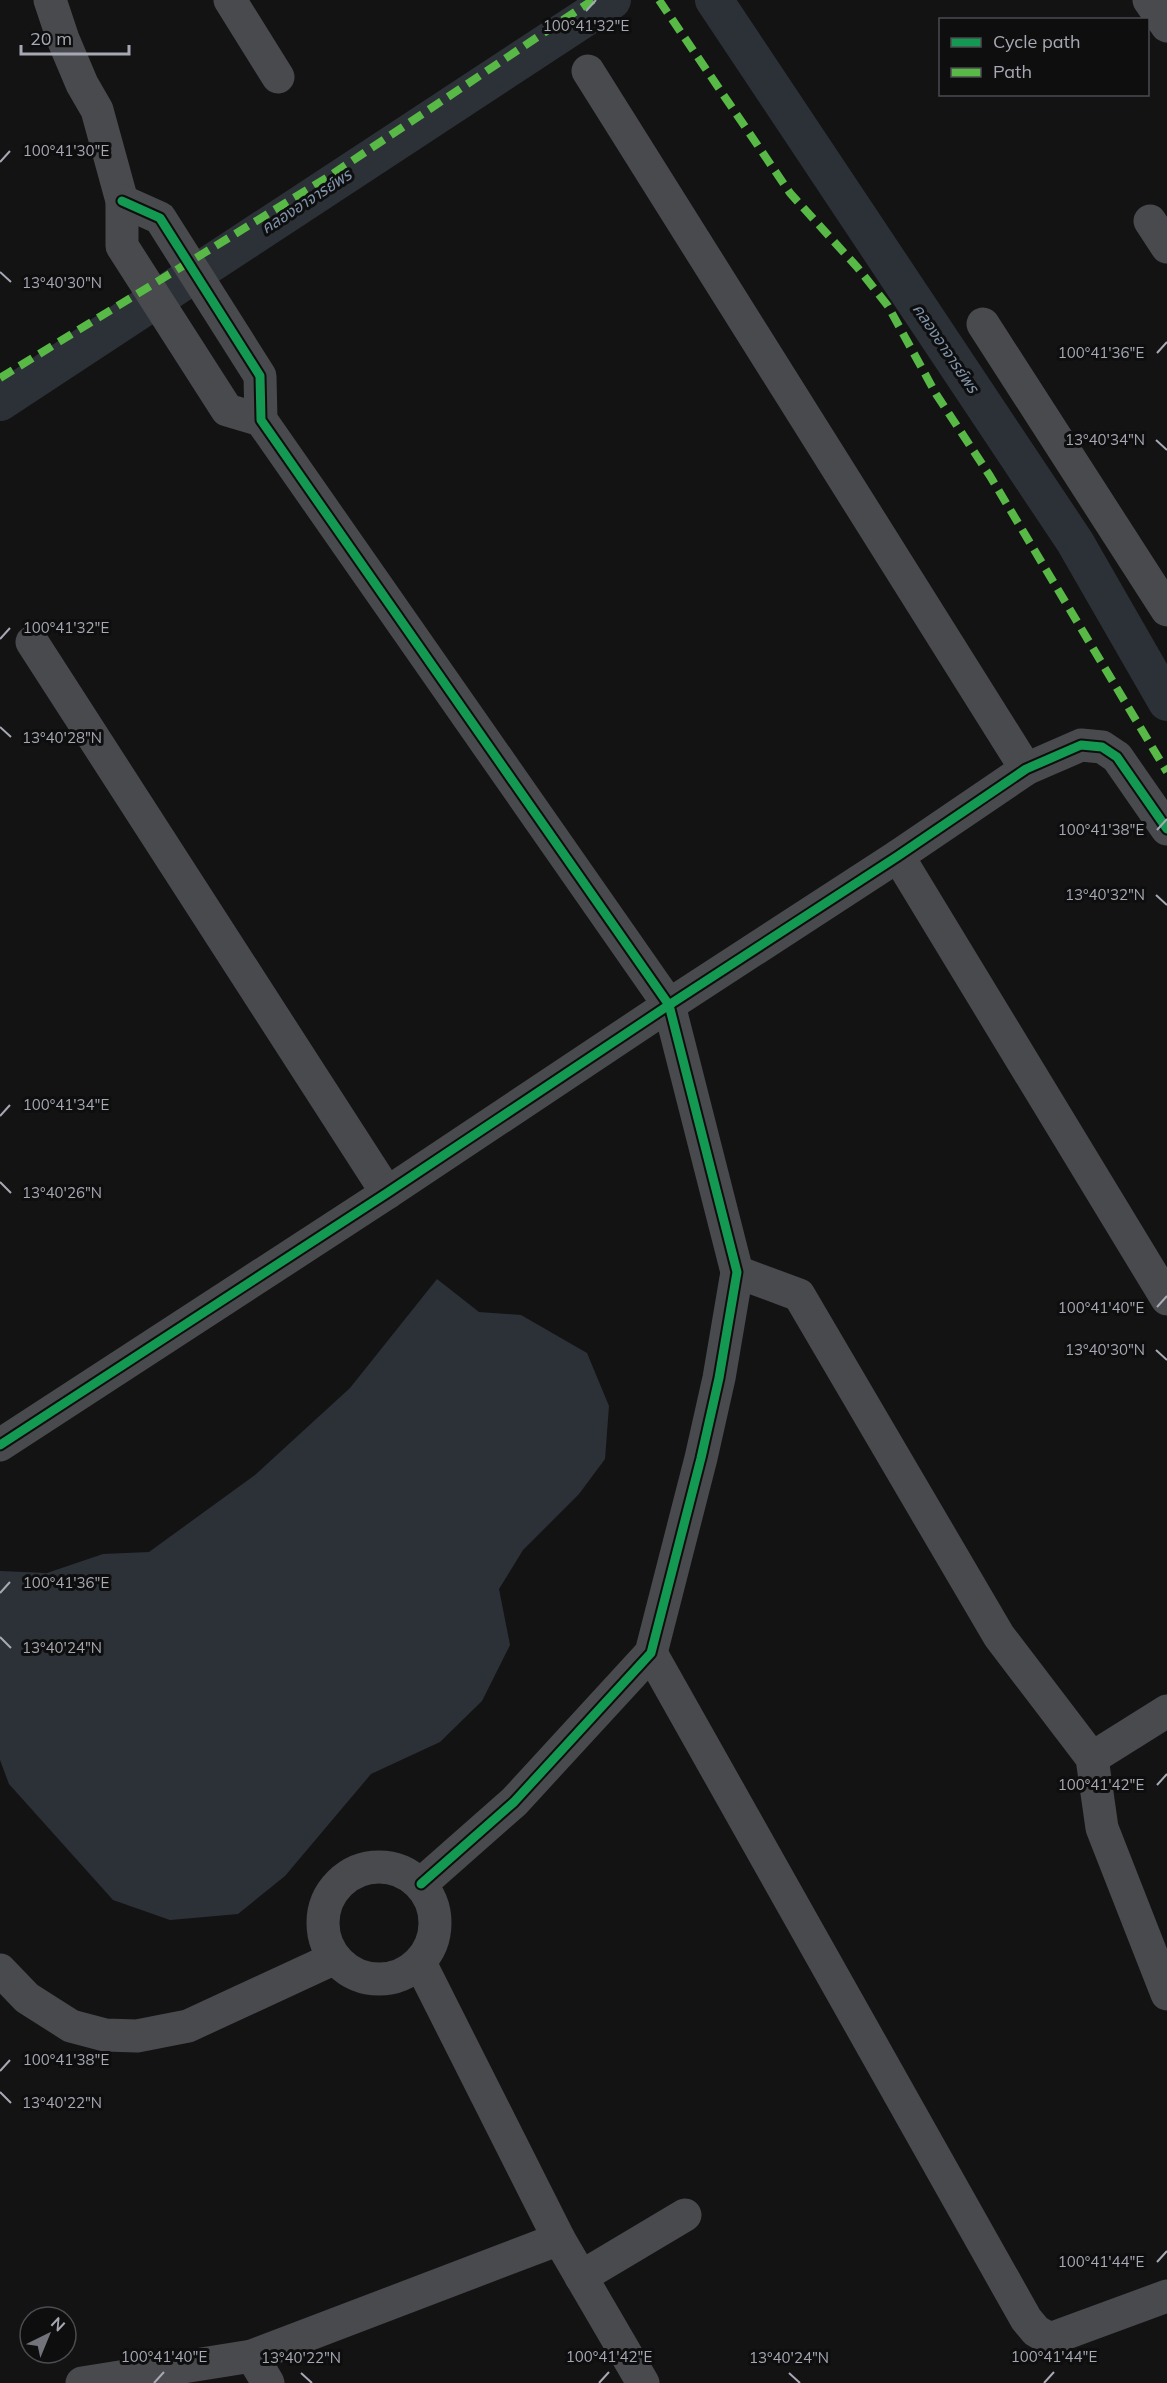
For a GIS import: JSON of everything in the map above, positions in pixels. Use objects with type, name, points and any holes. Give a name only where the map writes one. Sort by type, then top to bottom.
[{"type":"street","points":[[50,0],[82,84],[97,110],[122,201],[122,246],[227,410],[261,420]]},
{"type":"street","points":[[230,0],[278,77]]},
{"type":"street","points":[[1149,0],[1167,26]]},
{"type":"street","points":[[588,71],[1026,769]]},
{"type":"street","points":[[122,201],[160,218],[173,237],[260,376],[261,420],[669,1005],[737,1272],[719,1378],[701,1458],[651,1653],[514,1802],[421,1884]]},
{"type":"street","points":[[983,324],[1167,610]]},
{"type":"street","points":[[32,642],[387,1193]]},
{"type":"street","points":[[3,1435],[387,1193],[1026,769],[1081,745],[1102,747],[1117,757],[1167,829]]},
{"type":"street","points":[[898,856],[1167,1299]]},
{"type":"street","points":[[737,1272],[799,1295],[999,1636],[1092,1758],[1102,1828],[1167,1994]]},
{"type":"street","points":[[651,1653],[1031,2325],[1036,2331],[1050,2338],[1167,2296]]},
{"type":"street","points":[[1092,1758],[1167,1711]]},
{"type":"street","points":[[368,1867],[396,1869],[421,1884],[430,1899],[435,1915],[435,1932],[430,1949],[420,1963],[400,1976],[376,1979],[353,1973],[335,1958],[323,1931],[326,1903],[342,1880],[368,1867]]},
{"type":"street","points":[[0,1970],[27,1998],[71,2026],[105,2035],[137,2036],[188,2026],[335,1958]]},
{"type":"street","points":[[420,1963],[559,2239],[644,2383]]},
{"type":"street","points":[[581,2277],[684,2215]]},
{"type":"street","points":[[82,2383],[260,2370],[559,2239]]},
{"type":"shaded area","points":[[437,1279],[479,1312],[521,1315],[587,1353],[609,1406],[605,1459],[579,1494],[523,1550],[499,1589],[510,1645],[482,1701],[440,1742],[371,1774],[285,1876],[238,1914],[170,1920],[113,1900],[9,1784],[0,1760],[0,1571],[47,1573],[103,1554],[149,1552],[255,1475],[350,1388]]},
{"type":"waterway","name":"คลองอาจารย์พร","points":[[0,402],[612,0]]},
{"type":"waterway","name":"คลองอาจารย์พร","points":[[714,0],[1075,542],[1167,702]]},
{"type":"marked path","points":[[0,378],[328,177],[593,0]]},
{"type":"marked path","points":[[659,0],[790,193],[857,267],[888,306],[936,394],[990,476],[1167,772]]},
{"type":"cycle path","points":[[122,201],[160,218],[260,376],[261,420],[669,1005],[737,1272],[719,1378],[701,1458],[651,1653],[514,1802],[421,1884]]},
{"type":"cycle path","points":[[0,1445],[387,1193],[1026,769],[1081,745],[1102,747],[1117,757],[1167,829]]}]
